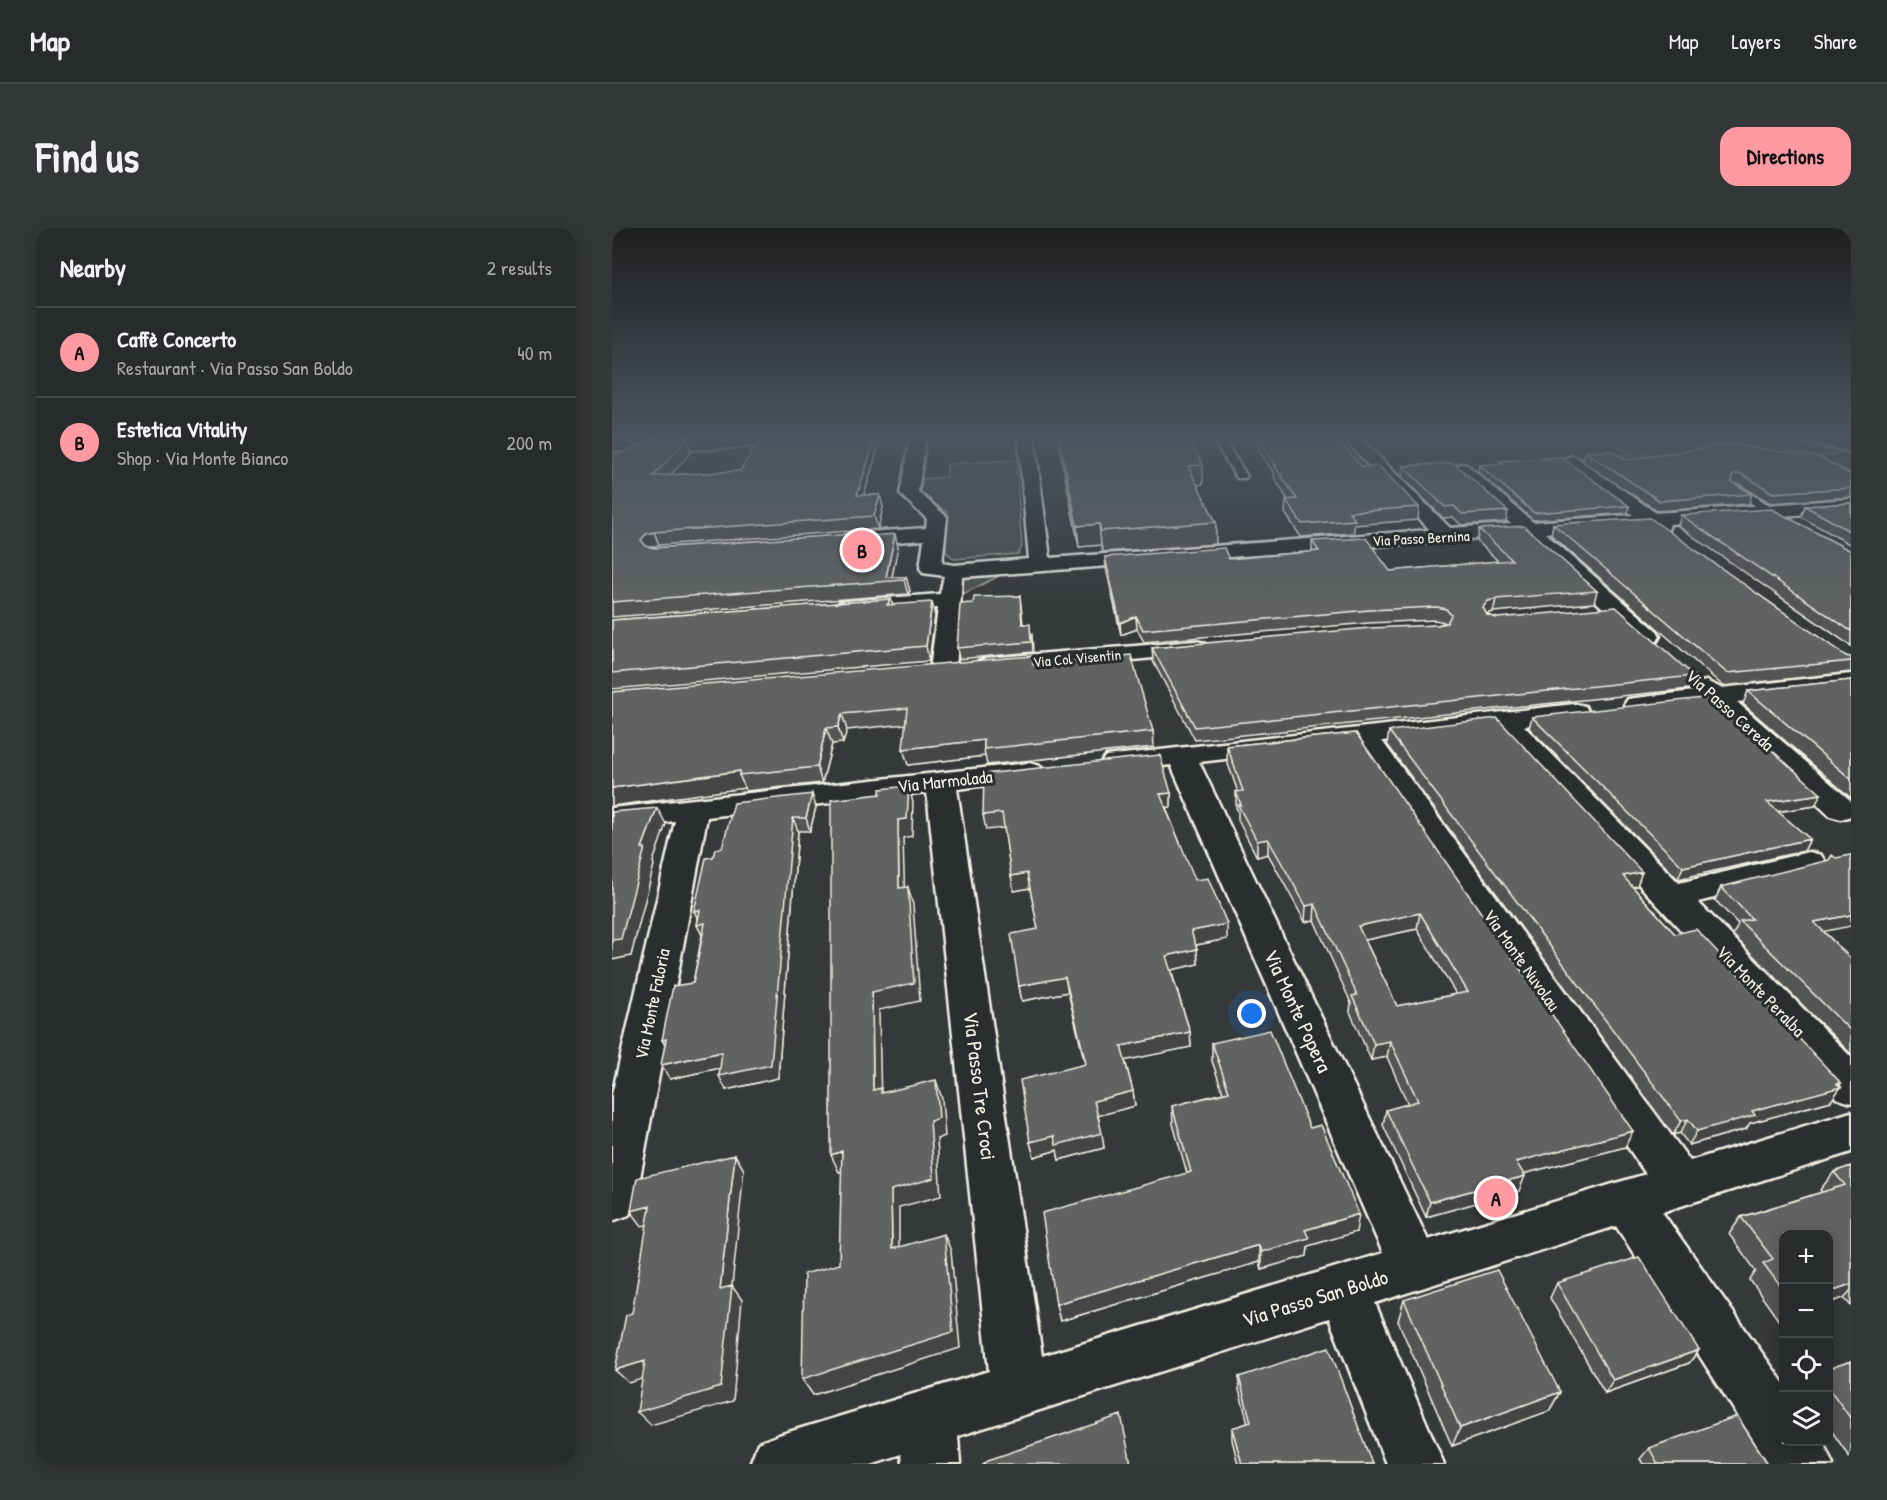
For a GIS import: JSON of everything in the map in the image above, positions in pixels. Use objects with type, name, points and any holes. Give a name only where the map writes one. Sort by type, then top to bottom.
[{"type":"street","points":[[823,610],[951,600],[954,571],[931,568],[937,517],[909,494]]},
{"type":"street","points":[[1032,494],[1040,566]]},
{"type":"street","points":[[1407,494],[1433,520],[1445,536]]},
{"type":"street","points":[[1488,494],[1662,649]]},
{"type":"street","points":[[1616,494],[1682,541]]},
{"type":"street","name":"Via Passo Bernina","points":[[954,571],[1530,531],[1851,505]]},
{"type":"street","points":[[1773,511],[1802,529]]},
{"type":"street","points":[[836,540],[935,533]]},
{"type":"street","name":"Via Col Visentin","points":[[951,600],[931,671],[1215,646]]},
{"type":"street","points":[[1585,613],[1618,610]]},
{"type":"street","name":"Via Passo Cereda","points":[[1689,673],[1841,809]]},
{"type":"street","points":[[1090,765],[1851,682]]},
{"type":"street","name":"Via Monte Peralba","points":[[1503,720],[1851,1085]]},
{"type":"street","name":"Via Monte Nuvolau","points":[[1363,735],[1680,1185]]},
{"type":"street","name":"Via Monte Popera","points":[[1181,755],[1415,1267]]},
{"type":"street","name":"Via Marmolada","points":[[612,818],[1055,769]]},
{"type":"street","name":"Via Passo Tre Croci","points":[[940,782],[1019,1390]]},
{"type":"street","name":"Via Monte Faloria","points":[[612,1199],[693,809]]},
{"type":"street","points":[[1672,897],[1809,863]]},
{"type":"street","name":"Via Passo San Boldo","points":[[779,1464],[930,1441],[1019,1390],[1851,1132]]},
{"type":"street","points":[[1627,1201],[1779,1427]]},
{"type":"street","points":[[1343,1289],[1415,1464]]},
{"type":"street","points":[[1791,1446],[1804,1464]]},
{"type":"lane","points":[[1744,494],[1773,511]]},
{"type":"shaded area","points":[[922,494],[1018,494],[1022,547],[1018,554],[954,559],[944,550],[948,513]]},
{"type":"shaded area","points":[[995,570],[997,577],[951,600],[954,571]]},
{"type":"building","points":[[612,494],[880,495],[874,516],[654,532],[646,534],[641,540],[646,546],[654,548],[870,533],[869,536],[895,534],[886,577],[906,577],[904,580],[612,602]]},
{"type":"building","points":[[1071,494],[1202,494],[1216,522],[1101,531],[1099,524],[1077,526]]},
{"type":"building","points":[[1293,494],[1406,494],[1419,507],[1349,512],[1355,520],[1302,524],[1286,500],[1297,499]]},
{"type":"building","points":[[1431,494],[1489,494],[1508,511],[1462,514],[1454,506],[1445,507]]},
{"type":"building","points":[[1512,494],[1612,494],[1629,506],[1534,513]]},
{"type":"building","points":[[1649,494],[1752,494],[1660,501]]},
{"type":"building","points":[[1851,503],[1851,532],[1805,506]]},
{"type":"building","points":[[1772,509],[1851,551],[1851,631],[1681,515]]},
{"type":"building","points":[[1650,518],[1846,656],[1851,657],[1851,661],[1727,673],[1553,524]]},
{"type":"building","points":[[1524,526],[1597,591],[1496,599],[1488,601],[1483,607],[1487,615],[1497,618],[1616,607],[1694,676],[1195,727],[1152,648],[1370,628],[1437,625],[1447,623],[1451,615],[1446,609],[1437,607],[1370,610],[1143,630],[1136,616],[1120,623],[1105,557],[1224,548],[1229,559],[1319,551],[1312,541],[1366,538],[1390,571],[1512,560],[1479,529]]},
{"type":"building","points":[[1020,596],[1022,624],[1030,624],[1031,642],[957,648],[960,604],[973,603],[974,597]]},
{"type":"building","points":[[891,599],[887,605],[932,602],[926,646],[612,673],[612,620]]},
{"type":"building","points":[[1131,655],[1153,731],[984,749],[984,740],[903,749],[907,708],[842,714],[838,727],[826,728],[817,767],[739,775],[740,771],[612,788],[612,692],[1032,656],[1033,665]]},
{"type":"building","points":[[1851,680],[1851,779],[1748,691]]},
{"type":"building","points":[[1712,697],[1821,794],[1767,802],[1810,839],[1683,867],[1532,717]]},
{"type":"building","points":[[1497,718],[1642,872],[1623,876],[1675,934],[1696,929],[1841,1083],[1837,1084],[1841,1087],[1752,1111],[1755,1115],[1697,1131],[1688,1119],[1681,1121],[1389,731]]},
{"type":"building","points":[[1356,733],[1633,1131],[1516,1162],[1525,1176],[1430,1202],[1386,1110],[1418,1101],[1390,1041],[1374,1044],[1352,996],[1357,995],[1315,904],[1306,906],[1268,839],[1257,841],[1238,805],[1241,805],[1236,792],[1243,791],[1227,746]],"holes":[[[1420,913],[1468,992],[1397,1006],[1358,926]]]},
{"type":"building","points":[[1160,755],[1171,793],[1160,794],[1195,880],[1208,878],[1227,924],[1191,931],[1197,949],[1166,956],[1190,1032],[1121,1046],[1133,1091],[1094,1101],[1102,1133],[1056,1145],[1054,1136],[1030,1142],[1020,1080],[1086,1064],[1065,977],[1019,986],[1011,934],[1038,929],[1027,873],[1011,876],[1002,813],[983,815],[984,774]]},
{"type":"building","points":[[909,786],[907,819],[898,820],[899,888],[908,887],[914,983],[872,992],[873,1090],[881,1088],[881,1093],[936,1080],[939,1118],[930,1121],[934,1178],[891,1190],[892,1249],[944,1234],[953,1332],[802,1379],[804,1274],[839,1264],[842,1151],[831,1155],[831,800],[880,794],[880,789]]},
{"type":"building","points":[[812,794],[806,818],[793,818],[771,1065],[719,1076],[722,1052],[661,1065],[666,1039],[662,1040],[673,986],[693,983],[705,923],[697,925],[700,910],[694,911],[706,858],[713,857],[715,849],[722,848],[734,803]]},
{"type":"building","points":[[657,808],[642,848],[645,848],[621,939],[612,940],[612,812]]},
{"type":"building","points":[[1832,855],[1836,858],[1851,855],[1851,915],[1814,922],[1851,959],[1851,1031],[1740,921],[1752,919],[1721,887],[1829,860]]},
{"type":"building","points":[[1270,1030],[1310,1128],[1321,1125],[1359,1214],[1305,1230],[1309,1238],[1261,1252],[1259,1245],[1056,1304],[1042,1213],[1191,1172],[1172,1106],[1229,1092],[1212,1043]]},
{"type":"building","points":[[735,1155],[720,1289],[732,1286],[721,1387],[637,1412],[645,1361],[615,1370],[626,1315],[632,1313],[650,1206],[631,1211],[637,1178]]},
{"type":"building","points":[[1851,1166],[1851,1284],[1833,1290],[1833,1230],[1779,1230],[1779,1284],[1763,1263],[1773,1259],[1741,1217],[1845,1185],[1834,1172]]},
{"type":"building","points":[[1639,1257],[1699,1350],[1613,1380],[1557,1283]]},
{"type":"building","points":[[1497,1270],[1560,1392],[1460,1428],[1404,1300]]},
{"type":"building","points":[[1329,1347],[1372,1464],[1242,1464],[1232,1428],[1251,1422],[1239,1377]]},
{"type":"building","points":[[1851,1361],[1851,1419],[1833,1394],[1833,1367]]},
{"type":"building","points":[[1121,1415],[1131,1464],[983,1464],[988,1460]]},
{"type":"building","points":[[1737,1416],[1768,1464],[1658,1464],[1649,1448]]},
{"type":"place","name":"Estetica Vitality","points":[[862,550]]},
{"type":"place","name":"Caffè Concerto","points":[[1496,1198]]}]
